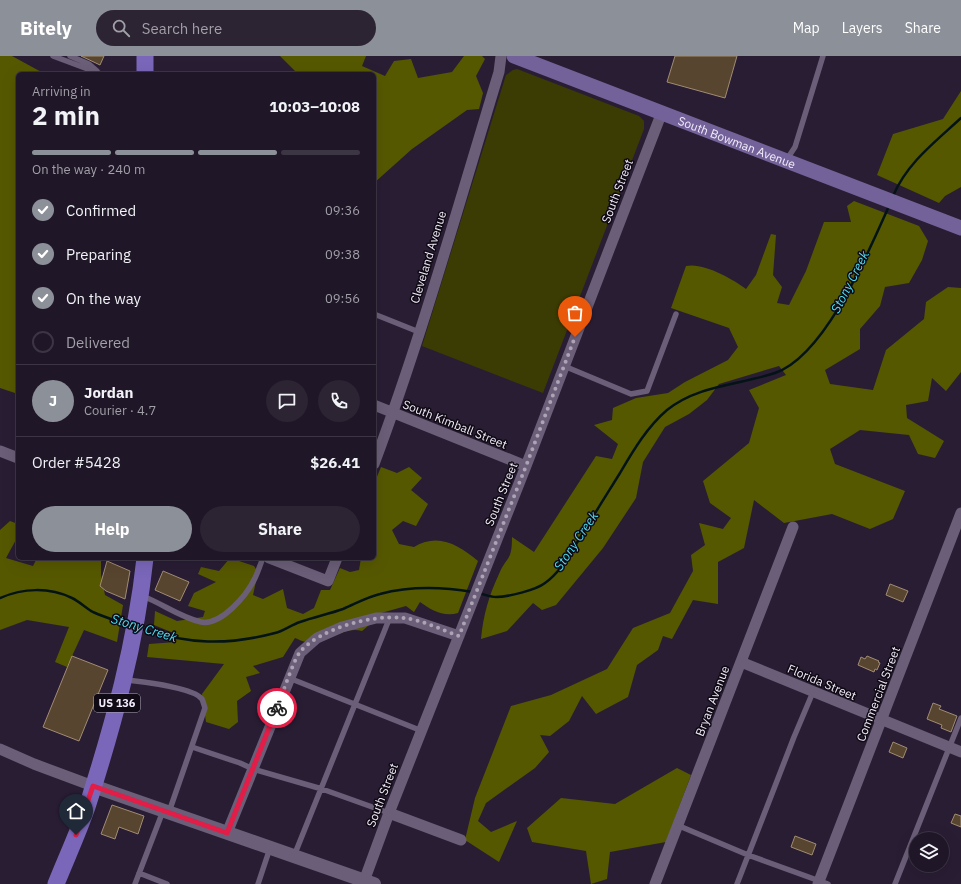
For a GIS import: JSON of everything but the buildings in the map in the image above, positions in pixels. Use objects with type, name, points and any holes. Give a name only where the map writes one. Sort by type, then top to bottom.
[{"type":"main road","points":[[144,56],[145,72]]},
{"type":"main road","name":"South Bowman Avenue","points":[[514,56],[961,228]]},
{"type":"main road","name":"US 136","points":[[56,884],[86,808],[124,680],[145,560]]},
{"type":"street","name":"Cleveland Avenue","points":[[376,459],[393,413],[419,332],[496,79],[501,56]]},
{"type":"street","name":"South Street","points":[[367,883],[389,813],[526,466],[662,112]]},
{"type":"street","name":"South Kimball Street","points":[[376,406],[526,466]]},
{"type":"street","points":[[0,451],[16,457]]},
{"type":"street","name":"Commercial Street","points":[[822,883],[961,513]]},
{"type":"street","name":"Bryan Avenue","points":[[655,884],[793,527]]},
{"type":"street","points":[[274,560],[328,581],[336,560]]},
{"type":"street","points":[[227,833],[300,653],[317,638],[342,627],[376,618],[390,617],[405,618],[459,636]]},
{"type":"street","name":"Florida Street","points":[[741,662],[961,752]]},
{"type":"street","points":[[0,749],[34,764],[93,786],[367,883]]},
{"type":"street","points":[[389,813],[461,840]]},
{"type":"lane","points":[[53,56],[95,72]]},
{"type":"lane","points":[[70,56],[89,64],[98,72]]},
{"type":"lane","points":[[787,160],[795,147],[823,56]]},
{"type":"lane","points":[[564,366],[631,394],[647,392],[676,314]]},
{"type":"lane","points":[[376,315],[419,332]]},
{"type":"lane","points":[[138,602],[202,622],[214,621],[227,613],[244,596],[255,578],[262,560]]},
{"type":"lane","points":[[294,856],[390,617]]},
{"type":"lane","points":[[289,678],[356,703],[422,731]]},
{"type":"lane","points":[[124,680],[176,687],[192,692],[201,698],[205,708],[192,747],[135,884]]},
{"type":"lane","points":[[737,884],[813,692]]},
{"type":"lane","points":[[895,884],[961,718]]},
{"type":"lane","points":[[192,747],[240,762],[253,769],[322,789],[389,813]]},
{"type":"lane","points":[[677,825],[748,855],[822,883]]},
{"type":"lane","points":[[258,884],[270,848]]},
{"type":"lane","points":[[139,873],[168,884]]},
{"type":"shaded area","points":[[0,56],[12,56],[41,72],[16,72],[16,390],[15,393],[0,388]]},
{"type":"shaded area","points":[[280,56],[366,56],[362,66],[376,72],[296,72]]},
{"type":"shaded area","points":[[464,56],[482,56],[485,59],[476,76],[483,93],[479,109],[467,110],[412,149],[376,181],[376,72],[385,76],[394,61],[411,59],[418,78],[452,72]]},
{"type":"shaded area","points":[[517,69],[639,116],[644,121],[644,129],[543,393],[422,346],[506,75]]},
{"type":"shaded area","points":[[961,91],[961,187],[945,196],[939,203],[877,175],[893,134],[943,119]]},
{"type":"shaded area","points":[[854,201],[919,226],[928,241],[922,260],[909,283],[885,287],[880,306],[860,329],[860,349],[825,370],[830,384],[873,390],[886,350],[924,319],[926,302],[948,287],[961,288],[961,372],[946,391],[932,378],[928,401],[906,405],[907,418],[944,441],[935,458],[918,454],[909,435],[860,430],[830,449],[835,464],[905,491],[893,519],[870,529],[832,514],[784,523],[754,500],[744,548],[718,562],[718,604],[693,600],[672,639],[663,636],[658,650],[637,665],[628,697],[596,714],[582,696],[569,721],[550,736],[540,735],[549,752],[535,768],[486,803],[478,821],[491,832],[517,821],[499,862],[465,840],[475,798],[511,706],[551,695],[607,669],[633,628],[670,613],[693,571],[691,555],[705,545],[699,523],[723,529],[731,518],[710,503],[703,481],[749,443],[759,408],[749,390],[786,375],[779,366],[719,384],[707,400],[689,414],[665,427],[643,462],[636,498],[603,548],[556,605],[542,610],[533,603],[507,631],[481,639],[483,622],[489,598],[495,582],[510,555],[512,537],[534,552],[596,456],[612,459],[618,444],[594,425],[612,420],[613,408],[636,398],[668,393],[685,382],[728,360],[738,347],[729,328],[671,308],[686,266],[701,266],[718,272],[746,289],[756,275],[771,234],[776,235],[773,275],[782,287],[777,303],[789,305],[806,271],[824,222],[851,222],[847,206]]},
{"type":"shaded area","points":[[381,467],[397,473],[409,467],[422,478],[411,490],[428,504],[416,526],[403,521],[392,530],[399,544],[414,547],[431,541],[448,542],[463,550],[478,561],[458,613],[442,613],[428,608],[420,602],[414,612],[406,606],[367,617],[369,625],[362,631],[348,631],[314,642],[305,642],[295,638],[283,657],[253,666],[260,673],[246,677],[251,691],[237,701],[238,722],[229,729],[206,722],[202,694],[224,664],[147,657],[149,644],[176,642],[176,634],[154,625],[155,611],[177,621],[203,617],[205,611],[188,606],[194,593],[216,582],[198,574],[201,567],[219,571],[228,560],[236,560],[254,566],[258,572],[253,595],[263,599],[283,589],[287,608],[303,614],[314,608],[321,590],[330,590],[340,568],[350,572],[359,570],[361,560],[376,560],[376,479]]},
{"type":"shaded area","points":[[10,521],[16,523],[16,540],[6,558],[33,566],[36,560],[101,560],[101,575],[105,595],[123,605],[117,642],[84,630],[67,667],[55,662],[69,627],[27,620],[0,630],[0,530]]},
{"type":"shaded area","points":[[677,768],[691,775],[666,842],[610,852],[607,879],[591,884],[586,851],[532,842],[527,828],[561,798],[615,804]]},
{"type":"waterway","name":"Stony Creek","points":[[893,196],[899,184],[914,163],[961,118]]},
{"type":"waterway","name":"Stony Creek","points":[[478,593],[492,597],[501,597],[529,591],[541,586],[551,579],[569,556],[630,456],[653,424],[667,410],[692,395],[705,390],[775,373],[793,363],[811,346],[828,325],[843,301],[857,275],[889,206]]},
{"type":"waterway","name":"Stony Creek","points":[[141,629],[175,638],[208,642],[240,640],[278,632],[300,622],[343,609],[375,595],[391,591],[426,588],[473,592]]},
{"type":"waterway","name":"Stony Creek","points":[[0,598],[18,592],[36,590],[54,592],[63,594],[78,601],[93,612],[128,625]]},
{"type":"way so far","points":[[277,708],[300,653],[317,638],[342,627],[376,618],[405,618],[459,636],[575,337]]},
{"type":"route","points":[[76,835],[93,786],[227,833],[277,708]]}]
